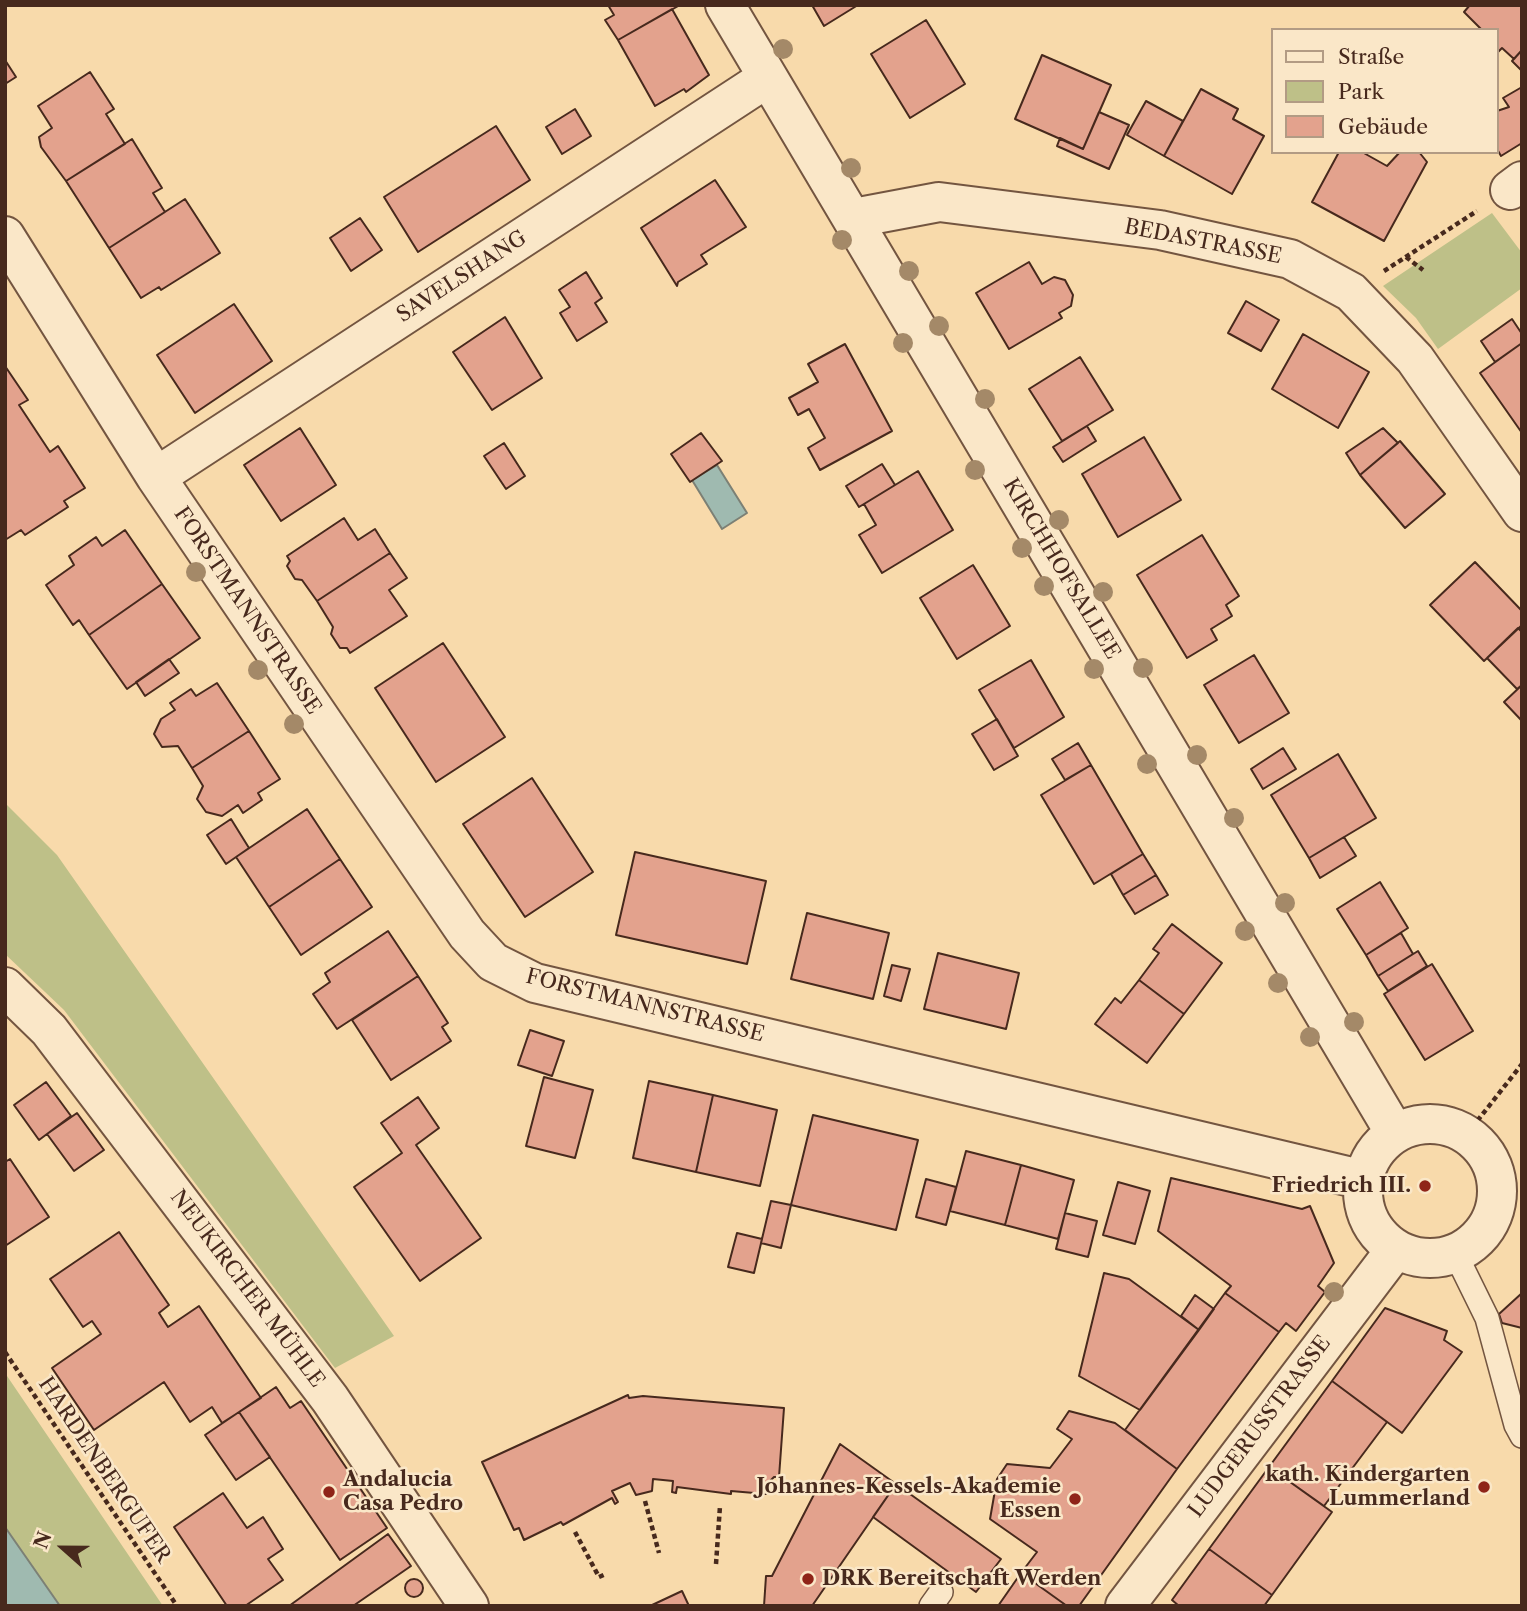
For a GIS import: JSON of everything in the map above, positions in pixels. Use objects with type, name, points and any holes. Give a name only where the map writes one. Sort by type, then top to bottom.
[{"type":"street","name":"KIRCHHOFSALLEE","points":[[725,5],[854,218],[1395,1133]]},
{"type":"street","name":"SAVELSHANG","points":[[156,477],[767,78]]},
{"type":"street","name":"BEDASTRASSE","points":[[854,218],[939,202],[1160,230],[1290,259],[1351,292],[1415,359],[1522,512]]},
{"type":"street","name":"FORSTMANNSTRASSE","points":[[5,236],[156,477],[467,934],[493,962],[535,983],[1364,1180]]},
{"type":"street","name":"NEUKIRCHER MÜHLE","points":[[5,987],[50,1030],[330,1399],[469,1606]]},
{"type":"street","points":[[1419,1124],[1444,1125],[1467,1134],[1486,1152],[1510,1204],[1484,1232],[1455,1253],[1436,1258],[1415,1256],[1396,1249],[1376,1231],[1365,1207],[1364,1180],[1381,1146],[1395,1133],[1419,1124]]},
{"type":"street","name":"LUDGERUSSTRASSE","points":[[1125,1606],[1396,1249]]},
{"type":"lane","points":[[1455,1253],[1487,1318],[1516,1425],[1522,1436]]},
{"type":"path","points":[[1421,248],[1516,185]]},
{"type":"path","points":[[1406,257],[1423,270]]},
{"type":"path","points":[[1467,1134],[1522,1064]]},
{"type":"path","name":"HARDENBERGUFER","points":[[5,1352],[177,1606]]},
{"type":"path","points":[[645,1501],[659,1553]]},
{"type":"path","points":[[716,1564],[720,1506]]},
{"type":"path","points":[[575,1532],[598,1577],[606,1574]]},
{"type":"green space","points":[[1492,213],[1522,253],[1522,288],[1438,349],[1416,318],[1383,286]]},
{"type":"green space","points":[[5,803],[57,855],[394,1336],[335,1368],[64,1010],[5,954]]},
{"type":"green space","points":[[5,1373],[163,1606],[60,1606],[5,1527]]},
{"type":"shaded area","points":[[717,465],[747,513],[722,529],[692,480]]},
{"type":"shaded area","points":[[5,1527],[60,1606],[5,1606]]},
{"type":"building","points":[[608,5],[680,5],[618,40],[605,20],[614,15]]},
{"type":"building","points":[[812,5],[858,5],[824,26]]},
{"type":"building","points":[[1470,5],[1522,5],[1522,50],[1514,59],[1502,48],[1499,51],[1499,28],[1480,28],[1464,12]]},
{"type":"building","points":[[672,9],[709,75],[686,92],[684,89],[655,106],[618,40]]},
{"type":"building","points":[[926,20],[965,84],[910,118],[871,54]]},
{"type":"building","points":[[1522,50],[1522,71],[1512,61]]},
{"type":"building","points":[[1042,55],[1111,85],[1083,149],[1015,119]]},
{"type":"building","points":[[5,60],[16,77],[5,84]]},
{"type":"building","points":[[90,72],[114,109],[106,114],[125,144],[66,181],[41,147],[39,137],[52,128],[38,106]]},
{"type":"building","points":[[1522,87],[1522,143],[1501,156],[1499,110],[1509,107],[1503,98]]},
{"type":"building","points":[[1201,89],[1238,109],[1233,119],[1264,136],[1232,194],[1164,156]]},
{"type":"building","points":[[1146,101],[1183,121],[1164,156],[1127,135]]},
{"type":"building","points":[[575,109],[591,136],[562,154],[546,127]]},
{"type":"building","points":[[1099,112],[1129,125],[1109,169],[1057,146],[1060,138],[1083,149]]},
{"type":"building","points":[[496,126],[530,180],[418,252],[384,197]]},
{"type":"building","points":[[132,139],[162,188],[153,193],[165,212],[109,248],[66,181]]},
{"type":"building","points":[[1338,154],[1366,154],[1387,166],[1398,154],[1421,154],[1427,162],[1384,241],[1312,202]]},
{"type":"building","points":[[715,180],[746,227],[701,255],[707,264],[678,282],[677,286],[641,228]]},
{"type":"building","points":[[185,199],[220,253],[161,290],[159,287],[141,298],[109,248]]},
{"type":"building","points":[[360,218],[382,250],[351,271],[330,238]]},
{"type":"building","points":[[1029,262],[1042,284],[1054,277],[1065,280],[1073,295],[1071,306],[1059,313],[1062,318],[1009,349],[976,293]]},
{"type":"building","points":[[586,272],[602,298],[595,303],[607,322],[577,341],[560,313],[570,307],[559,290]]},
{"type":"building","points":[[1246,301],[1279,320],[1261,351],[1228,333]]},
{"type":"building","points":[[234,304],[272,361],[195,413],[157,355]]},
{"type":"building","points":[[505,317],[542,378],[492,410],[453,352]]},
{"type":"building","points":[[1512,319],[1522,334],[1522,343],[1495,362],[1481,341]]},
{"type":"building","points":[[1303,334],[1369,372],[1338,428],[1272,389]]},
{"type":"building","points":[[1522,343],[1522,433],[1480,373]]},
{"type":"building","points":[[845,344],[892,431],[820,470],[808,448],[825,438],[809,409],[798,415],[789,398],[818,382],[808,364]]},
{"type":"building","points":[[1080,357],[1113,410],[1062,441],[1029,389]]},
{"type":"building","points":[[5,366],[28,400],[19,405],[50,452],[58,446],[85,488],[64,501],[68,507],[25,535],[21,530],[5,540]]},
{"type":"building","points":[[1087,426],[1096,441],[1063,462],[1053,447]]},
{"type":"building","points":[[300,428],[336,485],[281,521],[244,465]]},
{"type":"building","points":[[1383,428],[1398,443],[1360,475],[1346,453]]},
{"type":"building","points":[[701,433],[722,461],[690,482],[671,454]]},
{"type":"building","points":[[1144,437],[1181,500],[1118,537],[1082,474]]},
{"type":"building","points":[[1400,441],[1445,494],[1405,528],[1360,475]]},
{"type":"building","points":[[504,443],[525,476],[506,489],[484,456]]},
{"type":"building","points":[[882,464],[895,485],[859,507],[846,486]]},
{"type":"building","points":[[918,471],[953,530],[882,573],[859,535],[876,525],[864,504]]},
{"type":"building","points":[[344,518],[358,540],[375,529],[390,553],[317,601],[302,580],[295,579],[287,566],[290,561],[287,556]]},
{"type":"building","points":[[125,530],[162,584],[89,635],[79,620],[73,625],[46,585],[74,565],[69,556],[96,537],[102,546]]},
{"type":"building","points":[[1202,535],[1239,596],[1226,605],[1232,616],[1211,629],[1217,640],[1187,658],[1137,575]]},
{"type":"building","points":[[390,553],[407,578],[389,590],[407,616],[350,653],[347,648],[340,648],[331,634],[333,627],[317,601]]},
{"type":"building","points":[[1475,562],[1522,611],[1522,625],[1484,661],[1430,605]]},
{"type":"building","points":[[973,565],[1010,626],[957,659],[920,598]]},
{"type":"building","points":[[162,584],[200,638],[127,689],[89,635]]},
{"type":"building","points":[[1518,628],[1522,632],[1522,685],[1517,689],[1487,658]]},
{"type":"building","points":[[443,643],[505,737],[436,782],[375,688]]},
{"type":"building","points":[[1254,655],[1289,713],[1239,743],[1204,685]]},
{"type":"building","points":[[169,659],[179,673],[145,696],[136,682]]},
{"type":"building","points":[[1031,660],[1064,717],[1014,748],[979,690]]},
{"type":"building","points":[[217,683],[249,731],[192,768],[178,746],[162,747],[154,734],[161,719],[175,710],[170,703],[191,689],[196,696]]},
{"type":"building","points":[[1522,685],[1522,721],[1504,702]]},
{"type":"building","points":[[997,719],[1018,756],[994,770],[972,734]]},
{"type":"building","points":[[249,731],[280,779],[258,793],[262,800],[243,813],[238,805],[222,816],[206,812],[197,799],[203,786],[192,768]]},
{"type":"building","points":[[1078,743],[1091,765],[1065,780],[1052,759]]},
{"type":"building","points":[[1283,748],[1296,769],[1263,789],[1251,769]]},
{"type":"building","points":[[1338,754],[1376,818],[1309,858],[1271,795]]},
{"type":"building","points":[[1091,765],[1143,854],[1094,884],[1041,795]]},
{"type":"building","points":[[532,778],[593,872],[525,917],[463,824]]},
{"type":"building","points":[[307,809],[340,859],[269,907],[236,857]]},
{"type":"building","points":[[231,819],[249,848],[226,864],[207,835]]},
{"type":"building","points":[[1344,837],[1356,856],[1320,878],[1309,858]]},
{"type":"building","points":[[635,852],[766,881],[747,964],[616,935]]},
{"type":"building","points":[[1143,854],[1156,875],[1123,895],[1111,874]]},
{"type":"building","points":[[340,859],[372,907],[301,955],[269,907]]},
{"type":"building","points":[[1156,875],[1168,895],[1135,914],[1123,895]]},
{"type":"building","points":[[1380,882],[1408,928],[1366,955],[1337,909]]},
{"type":"building","points":[[807,913],[889,933],[873,999],[791,979]]},
{"type":"building","points":[[1172,924],[1222,963],[1184,1014],[1139,980],[1159,953],[1153,949]]},
{"type":"building","points":[[388,931],[418,976],[337,1029],[313,994],[330,982],[325,973]]},
{"type":"building","points":[[1401,933],[1413,954],[1378,976],[1366,955]]},
{"type":"building","points":[[1418,951],[1427,966],[1388,991],[1378,976]]},
{"type":"building","points":[[938,953],[1019,973],[1006,1029],[924,1009]]},
{"type":"building","points":[[1432,964],[1473,1031],[1425,1060],[1384,994]]},
{"type":"building","points":[[892,965],[910,969],[901,1001],[884,996]]},
{"type":"building","points":[[418,976],[448,1023],[442,1027],[451,1041],[391,1080],[352,1020]]},
{"type":"building","points":[[1139,980],[1184,1014],[1147,1063],[1095,1024],[1115,998],[1121,1003]]},
{"type":"building","points":[[530,1030],[564,1041],[552,1076],[518,1065]]},
{"type":"building","points":[[544,1077],[593,1090],[575,1158],[526,1146]]},
{"type":"building","points":[[649,1081],[713,1095],[696,1172],[633,1158]]},
{"type":"building","points":[[46,1082],[71,1116],[39,1140],[14,1105]]},
{"type":"building","points":[[713,1095],[777,1110],[760,1186],[696,1172]]},
{"type":"building","points":[[418,1097],[439,1128],[416,1145],[481,1238],[420,1281],[354,1187],[402,1153],[381,1123]]},
{"type":"building","points":[[77,1113],[104,1150],[74,1171],[47,1134]]},
{"type":"building","points":[[813,1115],[918,1140],[896,1230],[791,1205]]},
{"type":"building","points":[[966,1151],[1021,1165],[1005,1225],[950,1211]]},
{"type":"building","points":[[10,1159],[49,1217],[5,1246],[5,1162]]},
{"type":"building","points":[[1021,1165],[1074,1180],[1058,1239],[1005,1225]]},
{"type":"building","points":[[1171,1178],[1302,1209],[1310,1206],[1334,1263],[1318,1286],[1325,1292],[1296,1331],[1286,1323],[1279,1332],[1225,1293],[1231,1286],[1158,1231]]},
{"type":"building","points":[[926,1179],[956,1187],[946,1225],[916,1217]]},
{"type":"building","points":[[1118,1182],[1150,1191],[1135,1244],[1103,1235]]},
{"type":"building","points":[[771,1201],[791,1205],[781,1248],[761,1243]]},
{"type":"building","points":[[1065,1213],[1097,1221],[1088,1257],[1056,1249]]},
{"type":"building","points":[[119,1232],[169,1305],[159,1313],[168,1327],[199,1306],[261,1398],[222,1423],[212,1407],[190,1422],[164,1382],[94,1430],[52,1368],[101,1334],[92,1321],[83,1327],[50,1279]]},
{"type":"building","points":[[737,1233],[762,1239],[754,1273],[728,1267]]},
{"type":"building","points":[[1104,1273],[1129,1279],[1199,1330],[1140,1410],[1079,1376]]},
{"type":"building","points":[[1225,1293],[1279,1332],[1177,1469],[1125,1430]]},
{"type":"building","points":[[1522,1293],[1522,1328],[1502,1323],[1499,1314]]},
{"type":"building","points":[[1195,1295],[1214,1309],[1199,1330],[1181,1316]]},
{"type":"building","points":[[1385,1308],[1447,1331],[1444,1340],[1462,1352],[1402,1433],[1332,1381]]},
{"type":"building","points":[[1332,1381],[1387,1422],[1324,1506],[1269,1467]]},
{"type":"building","name":"Andalucia Casa Pedro","points":[[276,1387],[290,1408],[301,1401],[387,1528],[340,1560],[239,1412]]},
{"type":"building","points":[[628,1395],[629,1398],[643,1396],[784,1408],[779,1477],[774,1477],[767,1484],[766,1494],[731,1491],[731,1494],[677,1487],[676,1493],[672,1492],[673,1481],[653,1479],[652,1491],[636,1495],[630,1483],[612,1491],[618,1502],[615,1504],[612,1498],[563,1525],[561,1522],[524,1540],[519,1528],[514,1530],[482,1462]]},
{"type":"building","name":"Johannes-Kessels-Akademie Essen","points":[[1069,1411],[1115,1423],[1177,1469],[1079,1606],[1067,1606],[1021,1573],[1037,1552],[990,1519],[997,1479],[1007,1464],[1050,1468],[1072,1439],[1057,1429]]},
{"type":"building","points":[[239,1412],[270,1457],[236,1480],[205,1435]]},
{"type":"building","points":[[840,1444],[896,1484],[812,1606],[764,1606],[766,1576],[772,1576]]},
{"type":"building","points":[[1269,1467],[1332,1512],[1272,1595],[1209,1549]]},
{"type":"building","points":[[896,1484],[1001,1559],[976,1592],[873,1517]]},
{"type":"building","points":[[223,1493],[247,1528],[263,1517],[283,1549],[268,1559],[283,1580],[245,1606],[227,1606],[174,1527]]},
{"type":"building","points":[[388,1534],[411,1566],[353,1606],[289,1606]]},
{"type":"building","points":[[1209,1549],[1272,1595],[1264,1606],[1179,1606],[1172,1600]]},
{"type":"building","points":[[1021,1573],[1067,1606],[998,1606]]},
{"type":"building","points":[[414,1579],[420,1582],[423,1588],[420,1594],[414,1597],[408,1594],[405,1588],[408,1582]]},
{"type":"building","points":[[682,1591],[689,1606],[650,1606]]},
{"type":"place","name":"Friedrich III.","points":[[1425,1186]]},
{"type":"place","name":"kath. Kindergarten Lummerland","points":[[1484,1487]]},
{"type":"place","name":"Andalucia Casa Pedro","points":[[329,1492]]},
{"type":"place","name":"Johannes-Kessels-Akademie Essen","points":[[1075,1499]]},
{"type":"place","name":"DRK Bereitschaft Werden","points":[[808,1579]]}]
